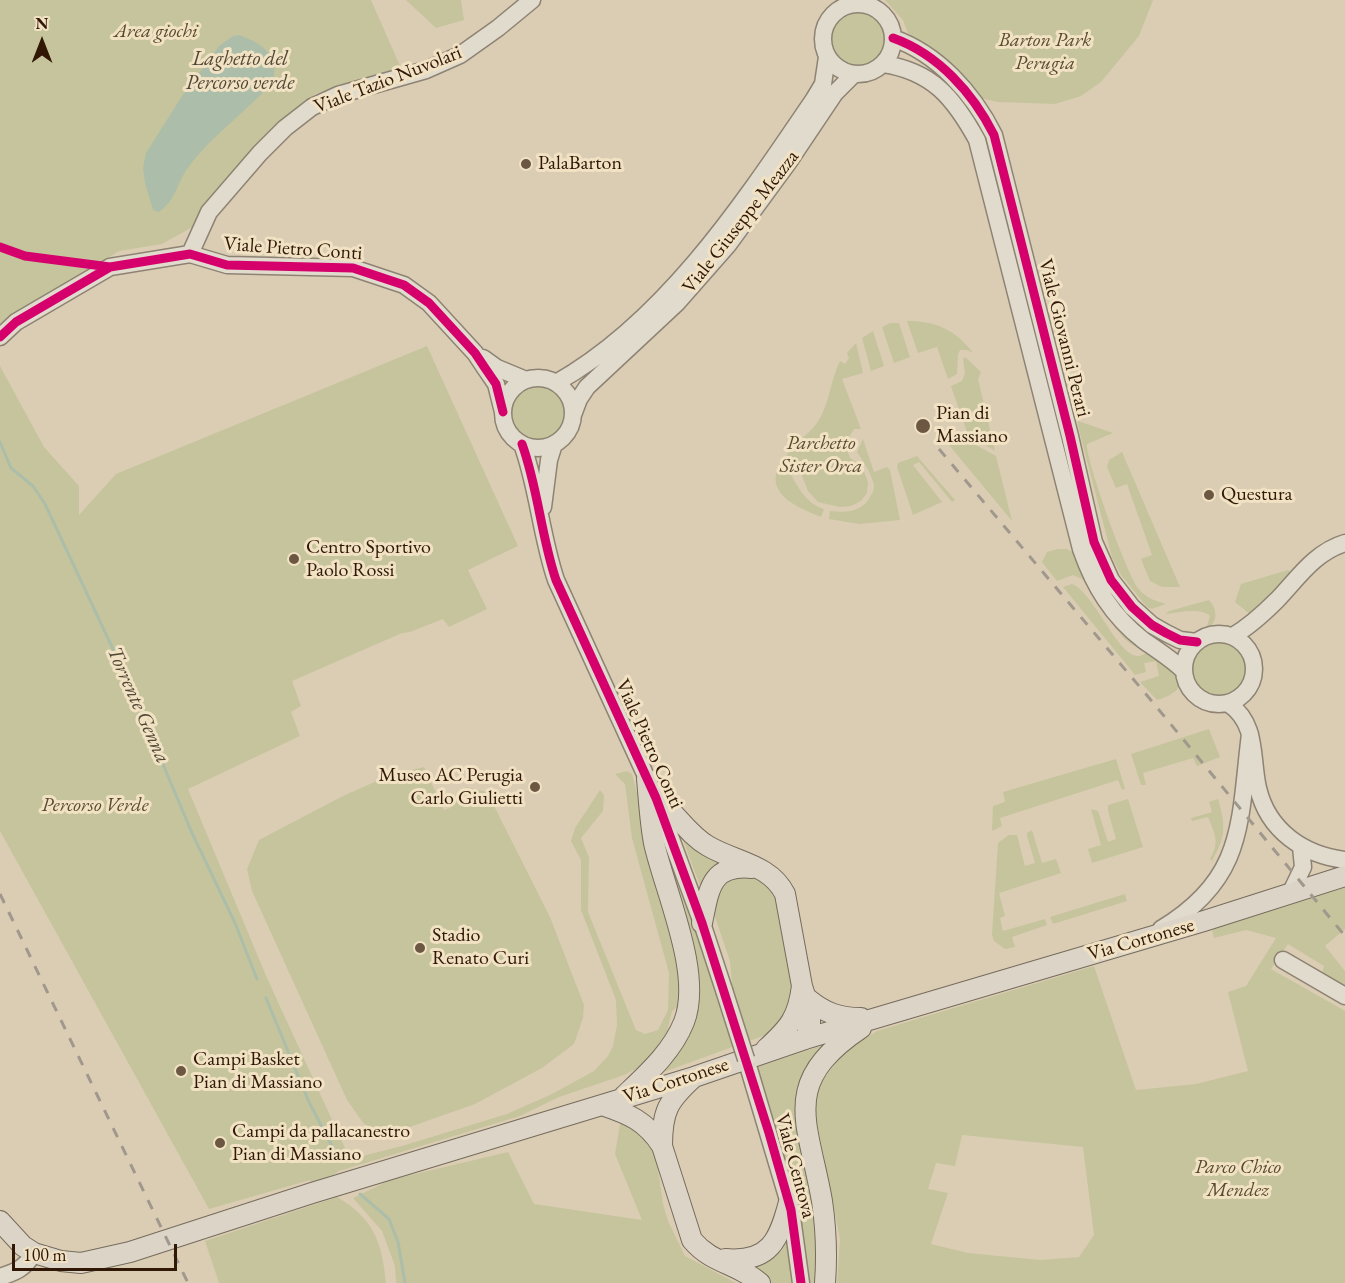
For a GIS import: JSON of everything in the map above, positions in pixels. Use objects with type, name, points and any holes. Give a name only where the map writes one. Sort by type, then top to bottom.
[{"type":"main road","points":[[621,1099],[664,1056],[674,1042],[685,1021],[691,985],[681,939],[654,842],[647,779]]},
{"type":"main road","points":[[656,798],[708,846],[761,868],[780,883],[785,894],[811,1019],[805,1039]]},
{"type":"main road","points":[[702,923],[708,893],[719,875],[739,866],[761,868]]},
{"type":"main road","name":"Via Cortonese","points":[[34,1253],[61,1261],[81,1263],[146,1247],[300,1197],[694,1077],[805,1039],[1142,940],[1345,876]]},
{"type":"main road","points":[[805,993],[820,1010],[834,1016],[876,1018]]},
{"type":"main road","points":[[754,1056],[789,1026],[805,993]]},
{"type":"main road","points":[[825,1283],[827,1257],[822,1202],[805,1125],[808,1086],[819,1065],[839,1042],[876,1018]]},
{"type":"main road","points":[[656,1138],[662,1129],[666,1109],[677,1092],[694,1077]]},
{"type":"main road","points":[[659,1087],[650,1100],[648,1118],[692,1240],[711,1257],[743,1269],[760,1283]]},
{"type":"main road","points":[[602,1105],[627,1114],[656,1138]]},
{"type":"main road","points":[[711,1257],[744,1259],[758,1255],[772,1246],[780,1233],[789,1202]]},
{"type":"main road","points":[[0,1221],[23,1246],[34,1253]]},
{"type":"street","name":"Viale Tazio Nuvolari","points":[[190,254],[209,212],[260,153],[285,128],[312,107],[338,95],[426,70],[460,55],[532,0]]},
{"type":"street","points":[[846,3],[872,4],[888,20],[893,38],[892,47],[883,64],[875,70],[864,74],[843,71],[827,57],[823,46],[822,34],[826,22],[846,3]]},
{"type":"street","name":"Viale Giovanni Perari","points":[[893,38],[906,42],[947,71],[977,105],[994,135],[1070,436],[1094,542],[1107,571],[1120,593],[1152,626],[1180,640],[1197,642]]},
{"type":"street","name":"Viale Giuseppe Meazza","points":[[556,383],[611,346],[698,258],[737,210],[814,99],[823,84],[827,57]]},
{"type":"street","name":"Viale Giovanni Perari","points":[[883,64],[905,67],[918,73],[946,94],[967,121],[976,140],[1079,542],[1089,572],[1107,605],[1124,624],[1184,671]]},
{"type":"street","name":"Viale Giuseppe Meazza","points":[[573,415],[587,387],[677,303],[728,245],[788,163],[835,93],[854,74]]},
{"type":"street","name":"Viale Pietro Conti","points":[[0,337],[16,322],[110,267],[190,254],[227,266],[353,268],[404,285],[429,303],[474,352],[496,384],[508,431],[522,444],[556,580],[656,798],[724,990],[754,1056]]},
{"type":"street","name":"Viale Pietro Conti","points":[[474,352],[497,368],[526,380],[546,379],[556,383]]},
{"type":"street","points":[[503,412],[510,392],[526,380]]},
{"type":"street","points":[[556,383],[569,396],[573,415]]},
{"type":"street","name":"Viale Pietro Conti","points":[[541,523],[545,486],[554,444],[570,427],[573,415]]},
{"type":"street","points":[[522,444],[533,447],[554,444]]},
{"type":"street","points":[[1233,636],[1258,619],[1309,563],[1334,546],[1345,543]]},
{"type":"street","points":[[1213,634],[1233,636],[1245,645],[1253,657],[1255,671],[1252,686],[1242,697],[1229,704],[1215,705],[1193,694],[1184,671],[1185,660],[1189,650],[1197,642],[1213,634]]},
{"type":"street","points":[[1229,704],[1240,711],[1246,721],[1262,802],[1281,831],[1301,847],[1330,858],[1345,860]]},
{"type":"street","points":[[1142,940],[1181,917],[1207,894],[1229,860],[1236,841],[1250,735]]},
{"type":"street","points":[[1290,894],[1303,867],[1301,847]]},
{"type":"street","points":[[1283,960],[1345,996]]},
{"type":"street","name":"Viale Centova","points":[[754,1056],[770,1133],[789,1202],[801,1283]]},
{"type":"street","points":[[0,1277],[19,1271],[34,1253]]},
{"type":"green space","name":"Area giochi","points":[[0,0],[371,0],[401,68],[315,94],[256,145],[196,225],[162,244],[119,251],[78,277],[0,338]]},
{"type":"green space","points":[[406,0],[461,0],[464,20],[436,28]]},
{"type":"green space","name":"Barton Park Perugia","points":[[885,0],[1153,0],[1139,36],[1101,82],[1081,96],[1055,104],[998,102],[984,99],[973,90],[960,71],[908,33],[903,20]]},
{"type":"green space","points":[[853,12],[863,12],[873,16],[881,24],[885,39],[881,54],[873,62],[863,66],[853,66],[843,62],[835,54],[831,44],[831,34],[835,24],[843,16]]},
{"type":"green space","points":[[907,321],[917,321],[944,328],[960,338],[973,353],[960,350],[957,374],[948,379],[937,347],[918,353]]},
{"type":"green space","points":[[890,323],[899,323],[910,357],[894,363],[882,327]]},
{"type":"green space","points":[[873,331],[884,366],[871,371],[862,338]]},
{"type":"green space","name":"Parchetto Sister Orca","points":[[856,343],[863,373],[842,379],[861,429],[854,429],[845,444],[850,458],[862,466],[868,482],[867,493],[861,501],[851,506],[840,507],[818,502],[808,491],[802,476],[786,457],[817,423],[825,408],[840,361],[845,364],[849,358],[847,353]]},
{"type":"green space","name":"Percorso Verde","points":[[427,346],[518,546],[468,570],[487,609],[449,627],[443,619],[402,633],[292,681],[301,706],[291,712],[300,736],[188,789],[267,978],[350,1159],[402,1146],[507,1114],[552,1094],[594,1071],[608,1056],[613,1046],[617,1025],[616,1000],[581,910],[581,860],[571,841],[575,828],[600,790],[604,795],[603,811],[581,838],[589,857],[588,912],[636,1030],[645,1034],[658,1030],[668,1010],[669,973],[632,838],[625,784],[615,774],[627,771],[632,774],[658,872],[685,1001],[672,1011],[667,1032],[657,1051],[636,1069],[624,1075],[559,1097],[520,1116],[339,1171],[313,1188],[310,1180],[209,1209],[0,831],[0,366],[44,447],[79,486],[79,515],[116,474]]},
{"type":"green space","points":[[965,357],[981,372],[978,379],[985,408],[961,415],[951,386],[962,381],[965,373],[963,359]]},
{"type":"green space","points":[[531,384],[543,384],[553,388],[561,396],[565,412],[561,428],[553,436],[543,440],[531,440],[521,436],[513,428],[509,418],[509,406],[513,396],[521,388]]},
{"type":"green space","points":[[986,412],[995,451],[979,441],[974,433],[967,432],[963,420]]},
{"type":"green space","points":[[1078,421],[1113,433],[1087,444],[1093,471],[1125,562],[1138,588],[1151,599],[1166,604],[1152,609],[1147,607],[1121,575],[1112,557]]},
{"type":"green space","points":[[863,439],[874,472],[887,467],[890,470],[900,520],[859,524],[829,519],[830,511],[854,510],[864,505],[873,492],[872,478],[857,452]]},
{"type":"green space","points":[[969,439],[996,456],[1012,521],[949,445]]},
{"type":"green space","points":[[1122,452],[1180,587],[1162,587],[1150,581],[1141,559],[1152,555],[1127,484],[1116,488],[1107,467],[1109,460]]},
{"type":"green space","points":[[917,456],[955,500],[952,502],[919,462],[913,465],[942,502],[913,515],[897,467],[898,463]]},
{"type":"green space","points":[[786,466],[806,497],[824,509],[821,517],[796,506],[777,488],[777,470]]},
{"type":"green space","points":[[1066,549],[1075,553],[1141,648],[1132,645],[1124,638],[1095,594],[1082,579],[1073,575],[1057,581],[1042,562],[1047,552]]},
{"type":"green space","points":[[1288,570],[1291,573],[1253,617],[1235,602],[1241,584]]},
{"type":"green space","points":[[1072,584],[1089,599],[1114,636],[1131,654],[1139,656],[1152,651],[1169,663],[1181,677],[1179,687],[1157,700],[1140,682],[1159,676],[1156,661],[1144,663],[1146,672],[1135,675],[1063,587]]},
{"type":"green space","points":[[1209,600],[1214,608],[1215,620],[1206,629],[1210,616],[1205,613],[1189,611],[1165,614],[1169,611]]},
{"type":"green space","points":[[1213,641],[1225,641],[1239,649],[1247,663],[1245,680],[1239,689],[1225,697],[1213,697],[1196,685],[1191,675],[1191,663],[1203,646]]},
{"type":"green space","points":[[1209,729],[1220,757],[1197,766],[1193,758],[1143,773],[1146,785],[1141,785],[1131,754]]},
{"type":"green space","points":[[1116,759],[1125,789],[1122,790],[1118,780],[1000,818],[1002,826],[992,831],[993,806],[1005,802],[1003,792]]},
{"type":"green space","name":"Stadio Renato Curi","points":[[424,767],[444,810],[450,808],[449,803],[466,787],[487,792],[550,917],[584,1005],[583,1018],[574,1044],[542,1068],[475,1104],[390,1134],[364,1124],[347,1100],[252,891],[247,869],[259,840],[343,796],[388,776]]},
{"type":"green space","points":[[1128,799],[1143,847],[1092,863],[1088,849],[1101,845],[1091,809],[1098,811],[1108,842],[1116,839],[1108,805]]},
{"type":"green space","points":[[1218,799],[1223,831],[1220,845],[1212,861],[1210,859],[1216,843],[1208,817],[1192,821],[1191,818],[1212,812],[1209,802]]},
{"type":"green space","points":[[656,823],[729,998],[732,984],[730,961],[714,914],[716,896],[728,876],[762,876],[779,898],[793,1002],[790,1013],[771,1033],[661,1073],[688,1032]]},
{"type":"green space","points":[[679,829],[725,859],[702,888],[700,886]]},
{"type":"green space","points":[[1032,830],[1042,863],[1056,859],[1061,873],[999,893],[1005,916],[1000,918],[1003,931],[1045,919],[1047,925],[1012,937],[1015,947],[1005,949],[994,941],[992,935],[998,843],[1009,835],[1017,835],[1025,866],[1035,863],[1027,836],[1027,833]]},
{"type":"green space","name":"Parco Chico Mendez","points":[[1345,884],[1345,929],[1325,946],[1345,971],[1345,986],[1322,973],[1324,966],[1288,944],[1271,969],[1345,1011],[1345,1283],[837,1283],[840,1239],[814,1108],[821,1082],[844,1052],[877,1031],[1094,966],[1136,1090],[1196,1084],[1248,1071],[1228,992],[1246,986],[1276,938],[1246,930],[1214,938],[1212,930],[1225,922]],"holes":[[[962,1135],[1083,1147],[1094,1235],[1079,1257],[1040,1260],[968,1253],[931,1244],[948,1193],[928,1189],[936,1163],[955,1166]]]},
{"type":"green space","points":[[1125,894],[1127,901],[1053,924],[1050,917]]},
{"type":"green space","points":[[830,1043],[811,1070],[818,1283],[810,1283],[798,1204],[758,1067]]},
{"type":"green space","points":[[621,1118],[634,1129],[656,1155],[663,1204],[668,1221],[685,1256],[736,1283],[396,1283],[395,1266],[382,1231],[353,1198],[390,1180],[508,1152],[534,1204],[642,1220],[615,1154]]},
{"type":"green space","points":[[337,1197],[360,1214],[374,1233],[382,1255],[386,1283],[219,1283],[205,1241]]},
{"type":"green space","points":[[787,1236],[791,1283],[765,1283],[749,1270]]},
{"type":"water","name":"Laghetto del Percorso verde","points":[[239,35],[255,42],[268,52],[274,65],[273,82],[196,157],[164,208],[159,212],[153,210],[143,168],[146,153],[182,96],[219,46],[233,36]]},
{"type":"waterway","name":"Torrente Genna","points":[[0,442],[11,468],[33,486],[45,504],[126,677],[192,833],[235,923],[257,979]]},
{"type":"waterway","name":"Torrente Genna","points":[[266,998],[309,1102],[334,1150]]},
{"type":"waterway","name":"Torrente Genna","points":[[360,1194],[389,1219],[398,1242],[405,1283]]},
{"type":"railway","points":[[939,449],[1150,699],[1345,936]]},
{"type":"railway","points":[[0,894],[188,1283]]},
{"type":"cycle path","points":[[893,38],[925,54],[953,77],[976,104],[994,135],[1070,436],[1094,542],[1111,580],[1132,607],[1152,625],[1180,640],[1197,642]]},
{"type":"cycle path","points":[[0,247],[25,256],[110,267]]},
{"type":"cycle path","points":[[0,337],[16,322],[110,267],[190,254],[227,265],[353,268],[404,285],[429,303],[475,353],[496,384],[503,412]]},
{"type":"cycle path","points":[[522,444],[556,580],[656,798],[702,923],[791,1210],[801,1283]]},
{"type":"place","name":"PalaBarton","points":[[526,164]]},
{"type":"place","name":"Pian di Massiano","points":[[923,426]]},
{"type":"place","name":"Questura","points":[[1209,495]]},
{"type":"place","name":"Centro Sportivo Paolo Rossi","points":[[294,559]]},
{"type":"place","name":"Museo AC Perugia Carlo Giulietti","points":[[535,787]]},
{"type":"place","name":"Stadio Renato Curi","points":[[420,948]]},
{"type":"place","name":"Campi Basket Pian di Massiano","points":[[181,1071]]},
{"type":"place","name":"Campi da pallacanestro Pian di Massiano","points":[[220,1143]]}]
